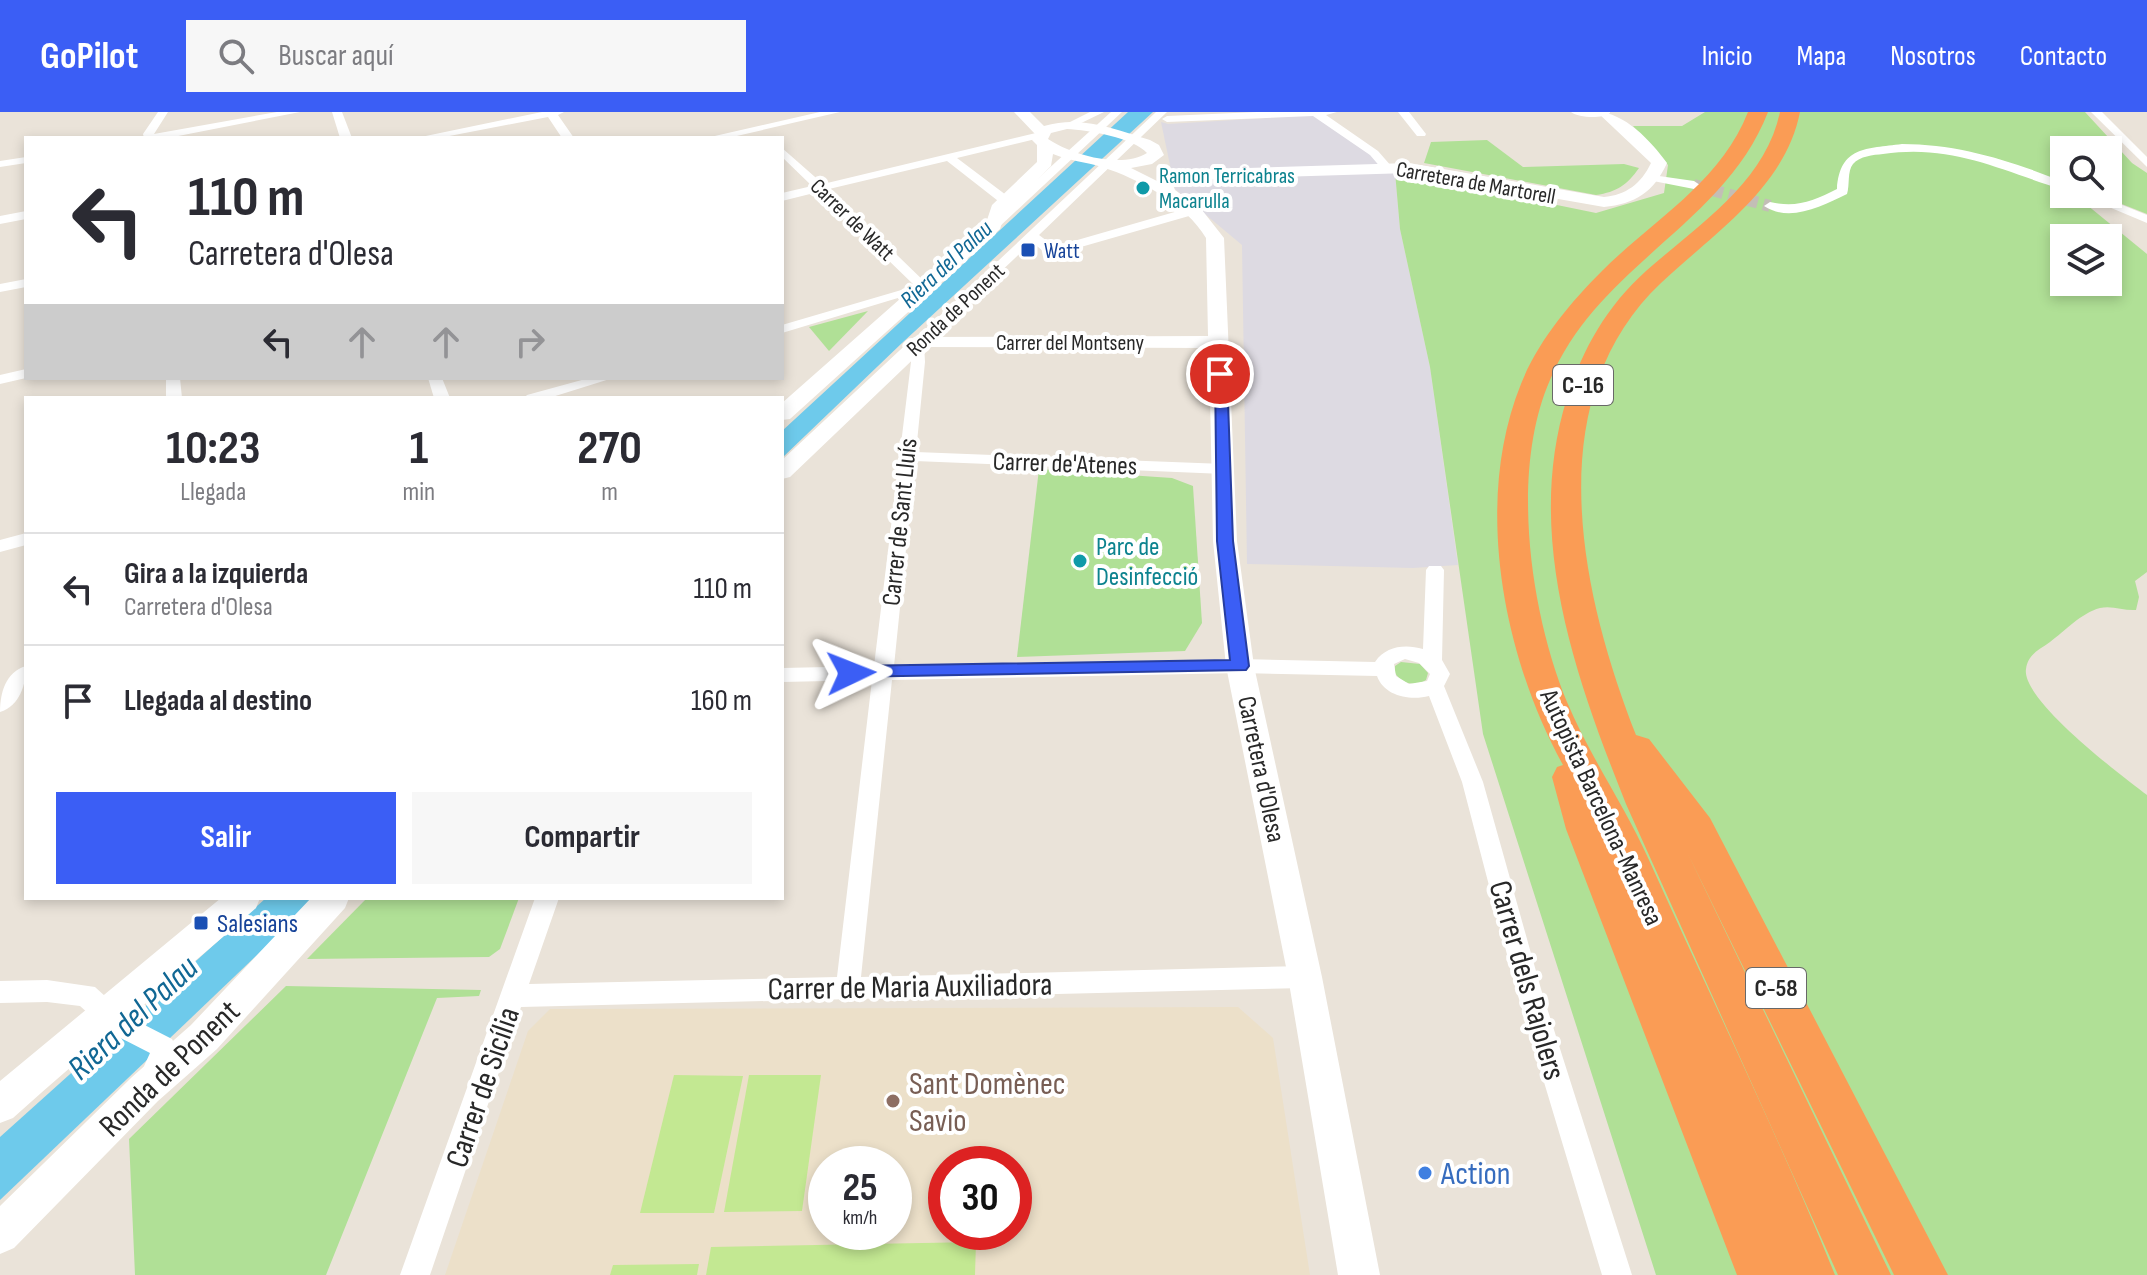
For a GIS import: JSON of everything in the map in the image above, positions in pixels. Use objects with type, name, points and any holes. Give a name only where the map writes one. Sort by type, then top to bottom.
[{"type":"highway","name":"Autopista Barcelona-Manresa","points":[[1758,112],[1751,135],[1717,183],[1645,244],[1586,300],[1558,336],[1533,385],[1515,457],[1513,523],[1521,589],[1549,699],[1609,816],[1809,1275]]},
{"type":"highway","name":"Autopista Barcelona-Manresa","points":[[1793,117],[1780,148],[1751,188],[1630,300],[1591,363],[1580,395],[1566,463],[1565,523],[1583,632],[1609,713],[1645,803],[1865,1275]]},
{"type":"highway","points":[[1549,699],[1586,829],[1763,1275]]},
{"type":"highway","name":"C-58","points":[[1609,713],[1696,829],[1922,1275]]},
{"type":"main road","points":[[1605,113],[1654,155],[1659,167],[1652,178]]},
{"type":"main road","points":[[1024,114],[1089,126],[1140,141],[1134,162]]},
{"type":"main road","points":[[1024,114],[1043,139],[1062,151],[1134,162],[1164,190]]},
{"type":"main road","points":[[1043,139],[1069,124]]},
{"type":"main road","name":"Ronda de Ponent","points":[[784,412],[994,225],[994,216],[1006,201],[1045,163],[1043,139]]},
{"type":"main road","points":[[1134,162],[1164,190]]},
{"type":"main road","name":"Carretera de Martorell","points":[[1134,162],[1192,174],[1386,167],[1438,172],[1576,200],[1604,202],[1629,198],[1652,178]]},
{"type":"main road","points":[[1164,190],[1168,180],[1192,174]]},
{"type":"main road","name":"Carretera d'Olesa","points":[[1164,190],[1211,229],[1218,250],[1225,541],[1240,666],[1305,977],[1359,1275]]},
{"type":"main road","name":"Ronda de Ponent","points":[[784,470],[919,342]]},
{"type":"main road","name":"Carrer del Montseny","points":[[919,342],[1219,342]]},
{"type":"main road","points":[[0,1105],[112,1018],[242,900]]},
{"type":"main road","name":"Ronda de Ponent","points":[[0,1234],[145,1089],[204,1037],[331,900]]},
{"type":"street","points":[[150,136],[163,112]]},
{"type":"street","points":[[162,136],[295,112]]},
{"type":"street","points":[[337,112],[345,136]]},
{"type":"street","points":[[721,136],[835,112]]},
{"type":"street","points":[[1069,124],[1099,112]]},
{"type":"street","name":"Ronda de Ponent","points":[[994,225],[1117,112]]},
{"type":"street","points":[[1315,112],[1374,153],[1386,167]]},
{"type":"street","points":[[1134,162],[1167,114],[1332,112]]},
{"type":"street","points":[[1403,112],[1421,134]]},
{"type":"street","points":[[1576,112],[1605,113]]},
{"type":"street","points":[[2096,112],[2147,164]]},
{"type":"street","points":[[432,136],[553,113],[567,136]]},
{"type":"street","name":"Ronda de Ponent","points":[[919,342],[1167,114]]},
{"type":"street","points":[[747,118],[766,136]]},
{"type":"street","points":[[784,196],[993,147],[1043,139]]},
{"type":"street","points":[[1778,212],[1800,211],[1843,191],[1846,167],[1852,159],[1887,149],[1931,147],[1981,156],[2050,181]]},
{"type":"street","name":"Carrer de Watt","points":[[784,153],[924,288]]},
{"type":"street","points":[[950,158],[1006,201]]},
{"type":"street","points":[[0,164],[24,160]]},
{"type":"street","points":[[1652,178],[1694,185]]},
{"type":"street","points":[[2119,208],[2147,219]]},
{"type":"street","points":[[1032,236],[1048,248],[1073,247],[1192,211]]},
{"type":"street","points":[[0,220],[24,215]]},
{"type":"street","points":[[0,288],[24,283]]},
{"type":"street","points":[[784,328],[924,288]]},
{"type":"street","name":"Carrer de Sant Lluís","points":[[848,987],[919,342]]},
{"type":"street","points":[[0,380],[24,374]]},
{"type":"street","points":[[562,394],[600,380]]},
{"type":"street","name":"Carrer de'Atenes","points":[[907,456],[1224,469]]},
{"type":"street","points":[[0,546],[24,540]]},
{"type":"street","name":"Carrer dels Rajolers","points":[[1435,570],[1433,674],[1457,735],[1527,983],[1617,1275]]},
{"type":"street","points":[[1414,653],[1433,674],[1421,692],[1403,690],[1391,683],[1383,669],[1389,657],[1414,653]]},
{"type":"street","points":[[784,675],[1240,666],[1383,669]]},
{"type":"street","points":[[0,705],[17,683]]},
{"type":"street","name":"Carrer de Sicília","points":[[415,1275],[546,900]]},
{"type":"street","name":"Carrer de Maria Auxiliadora","points":[[514,996],[1305,977]]},
{"type":"street","points":[[0,992],[47,991],[86,995],[112,1018],[163,1047],[162,1060],[145,1089]]},
{"type":"shaded area","points":[[1315,115],[1395,172],[1400,229],[1430,367],[1458,565],[1413,568],[1247,564],[1242,245],[1175,189],[1161,122]]},
{"type":"shaded area","name":"Sant Domènec Savio","points":[[1238,1007],[1273,1038],[1310,1275],[445,1275],[528,1031],[550,1009]]},
{"type":"green space","points":[[1705,112],[2085,112],[2107,136],[2050,136],[2050,208],[2091,208],[2110,224],[2050,224],[2050,296],[2122,296],[2122,234],[2147,254],[2147,572],[2135,581],[2139,597],[2136,610],[2104,607],[2093,610],[2035,653],[2026,669],[2029,683],[2055,717],[2096,755],[2147,795],[2147,1275],[1656,1275],[1483,734],[1430,367],[1400,229],[1395,172],[1596,213],[1664,193],[1668,165],[1633,126],[1682,126]]},
{"type":"green space","points":[[1487,140],[1523,167],[1624,164],[1639,168],[1621,187],[1596,195],[1424,163],[1431,142]]},
{"type":"green space","points":[[2122,152],[2147,173],[2147,214],[2122,204]]},
{"type":"green space","points":[[868,311],[829,351],[809,327]]},
{"type":"green space","points":[[1039,469],[1172,478],[1193,486],[1202,623],[1185,651],[1017,657]]},
{"type":"green space","points":[[1401,662],[1420,664],[1428,673],[1426,680],[1413,684],[1401,680],[1395,673],[1395,666]]},
{"type":"green space","points":[[365,900],[518,900],[500,949],[489,957],[307,959]]},
{"type":"green space","points":[[286,986],[481,990],[479,996],[437,998],[326,1275],[135,1275],[129,1139]]},
{"type":"green space","points":[[674,1075],[743,1076],[714,1213],[640,1213]]},
{"type":"green space","points":[[749,1075],[821,1075],[811,1146],[808,1146],[802,1211],[724,1212]]},
{"type":"green space","points":[[912,1243],[928,1243],[928,1250],[976,1250],[975,1275],[706,1275],[711,1247],[808,1245],[808,1250],[912,1250]]},
{"type":"green space","points":[[699,1264],[697,1275],[610,1275],[613,1265]]},
{"type":"water","name":"Riera del Palau","points":[[1128,112],[1153,112],[784,456],[784,429]]},
{"type":"water","name":"Riera del Palau","points":[[264,900],[315,900],[0,1200],[0,1137]]},
{"type":"tunnel","points":[[1694,185],[1770,206]]},
{"type":"place","name":"Ramon Terricabras Macarulla","points":[[1143,188]]},
{"type":"place","name":"Watt","points":[[1028,250]]},
{"type":"place","name":"Parc de Desinfecció","points":[[1080,561]]},
{"type":"place","name":"Salesians","points":[[201,923]]},
{"type":"place","name":"Sant Domènec Savio","points":[[893,1101]]},
{"type":"place","name":"Action","points":[[1425,1173]]},
{"type":"route","points":[[851,673],[1240,666],[1225,541],[1220,374]]}]
